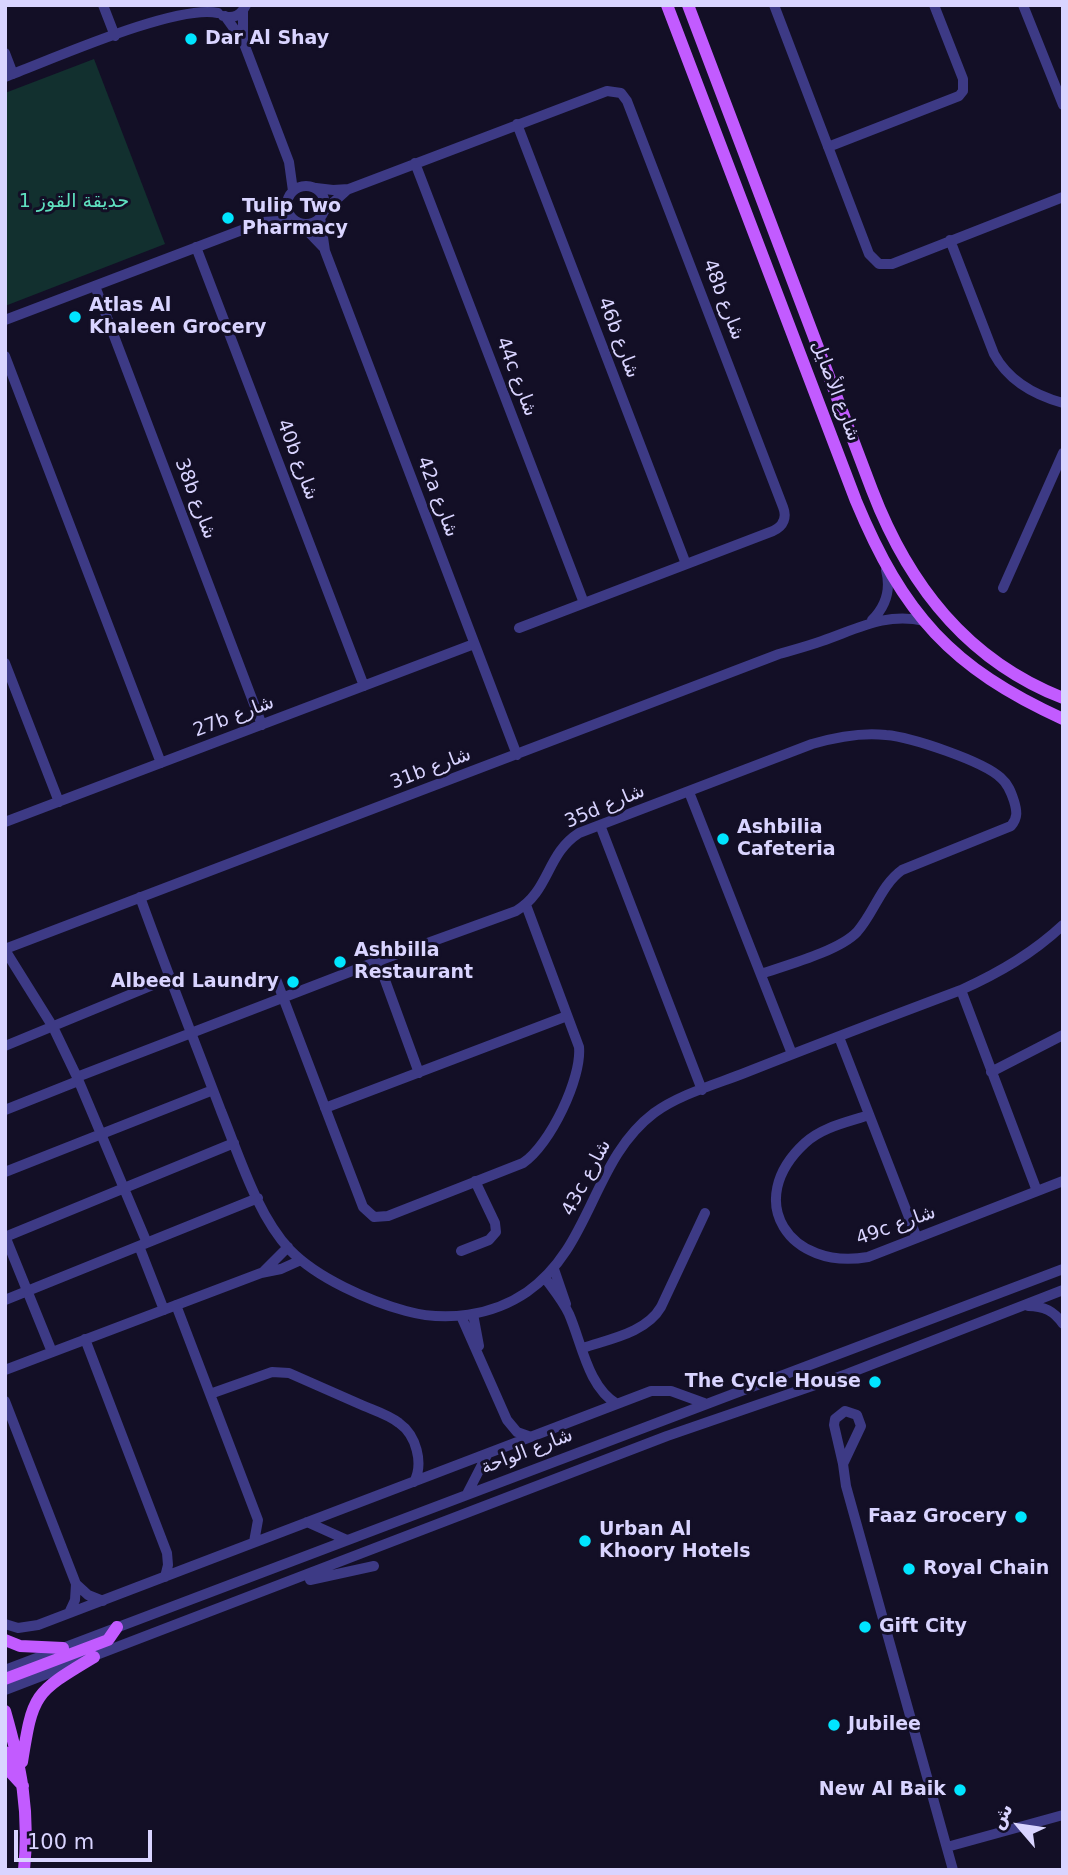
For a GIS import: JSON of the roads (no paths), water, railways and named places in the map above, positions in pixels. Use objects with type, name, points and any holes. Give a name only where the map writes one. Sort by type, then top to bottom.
[{"type":"main road","name":"شارع الأصايل","points":[[667,5],[856,501],[885,566],[943,643],[980,674],[1022,700],[1063,719]]},
{"type":"main road","name":"شارع الأصايل","points":[[688,5],[881,513],[902,556],[939,611],[974,645],[1014,673],[1063,698]]},
{"type":"main road","points":[[5,1679],[108,1640],[117,1627]]},
{"type":"main road","points":[[5,1640],[20,1646],[63,1648]]},
{"type":"main road","points":[[21,1770],[28,1720],[41,1693],[58,1678],[94,1657]]},
{"type":"main road","points":[[5,1711],[23,1786],[23,1870]]},
{"type":"main road","points":[[5,1752],[12,1774],[23,1786]]},
{"type":"street","points":[[103,5],[115,36]]},
{"type":"street","points":[[186,13],[197,5]]},
{"type":"street","points":[[774,5],[869,254],[878,264],[892,264],[1063,197]]},
{"type":"street","points":[[828,147],[960,96],[963,79],[934,5]]},
{"type":"street","points":[[1023,5],[1063,105]]},
{"type":"street","points":[[5,53],[9,76],[115,36],[186,13],[219,11],[235,16],[246,7]]},
{"type":"street","points":[[243,41],[246,7]]},
{"type":"street","points":[[5,320],[263,222],[287,203],[293,191],[289,162],[243,41],[219,11]]},
{"type":"street","name":"48b شارع","points":[[517,124],[607,91],[621,93],[627,101],[783,506],[785,519],[783,524],[773,531],[686,564]]},
{"type":"street","points":[[293,191],[305,186],[333,190],[349,188],[517,124]]},
{"type":"street","name":"46b شارع","points":[[517,124],[686,564]]},
{"type":"street","points":[[289,162],[323,198],[322,214]]},
{"type":"street","name":"44c شارع","points":[[415,163],[584,603]]},
{"type":"street","points":[[263,222],[307,223],[322,214],[349,188]]},
{"type":"street","points":[[287,203],[289,212],[297,221]]},
{"type":"street","name":"42a شارع","points":[[322,214],[325,251]]},
{"type":"street","name":"42a شارع","points":[[297,221],[314,236],[325,251],[517,755]]},
{"type":"street","points":[[950,240],[1001,366],[1018,383],[1063,403]]},
{"type":"street","name":"40b شارع","points":[[196,247],[364,686]]},
{"type":"street","name":"38b شارع","points":[[95,286],[262,725]]},
{"type":"street","points":[[5,356],[161,763]]},
{"type":"street","points":[[1003,588],[1063,453]]},
{"type":"street","points":[[519,628],[686,564]]},
{"type":"street","points":[[869,623],[885,603],[888,578],[885,566]]},
{"type":"street","name":"31b شارع","points":[[5,950],[779,654],[869,623],[901,617],[924,621]]},
{"type":"street","name":"27b شارع","points":[[5,822],[474,644]]},
{"type":"street","points":[[5,663],[59,802]]},
{"type":"street","name":"35d شارع","points":[[526,905],[541,889],[561,847],[579,833],[829,739],[847,735],[884,734],[919,741],[993,772],[1005,782],[1017,815],[1012,826],[896,874],[858,930],[844,942],[761,974]]},
{"type":"street","points":[[689,792],[792,1054]]},
{"type":"street","points":[[600,825],[702,1090]]},
{"type":"street","name":"43c شارع","points":[[140,897],[234,1143],[266,1216],[288,1247],[301,1260],[332,1280],[388,1306],[433,1315],[461,1316],[512,1301],[554,1269],[574,1240],[614,1159],[630,1136],[658,1111],[702,1090],[792,1054],[961,990],[1022,959],[1063,925]]},
{"type":"street","points":[[5,1110],[191,1033],[283,998],[378,961],[516,911],[526,905],[579,1047],[579,1065],[573,1084],[548,1137],[533,1156],[523,1163],[388,1216],[374,1217],[363,1207],[283,998],[276,979]]},
{"type":"street","points":[[5,950],[52,1027],[77,1079],[124,1189],[164,1310]]},
{"type":"street","points":[[378,961],[419,1073]]},
{"type":"street","points":[[5,1046],[170,978]]},
{"type":"street","points":[[961,990],[1037,1191]]},
{"type":"street","points":[[325,1108],[567,1016]]},
{"type":"street","points":[[991,1072],[1063,1035]]},
{"type":"street","points":[[839,1037],[917,1238]]},
{"type":"street","points":[[5,1172],[213,1090]]},
{"type":"street","name":"49c شارع","points":[[869,1115],[822,1131],[807,1141],[794,1154],[777,1187],[776,1205],[780,1223],[790,1238],[805,1249],[837,1259],[868,1257],[1063,1181]]},
{"type":"street","points":[[52,1352],[5,1237],[234,1143]]},
{"type":"street","points":[[461,1251],[489,1240],[496,1233],[495,1223],[475,1181]]},
{"type":"street","points":[[5,1300],[258,1198]]},
{"type":"street","points":[[583,1348],[638,1328],[652,1320],[661,1307],[705,1213]]},
{"type":"street","points":[[261,1273],[288,1247]]},
{"type":"street","points":[[5,1370],[301,1260]]},
{"type":"street","points":[[554,1269],[596,1383],[598,1396],[593,1414]]},
{"type":"street","name":"شارع الواحة","points":[[5,1670],[1063,1269]]},
{"type":"street","points":[[545,1278],[568,1311]]},
{"type":"street","name":"شارع الواحة","points":[[5,1690],[654,1441],[847,1374],[1063,1290]]},
{"type":"street","points":[[176,1305],[257,1520],[254,1542]]},
{"type":"street","points":[[1020,1306],[1044,1307],[1063,1324]]},
{"type":"street","points":[[473,1314],[480,1354]]},
{"type":"street","points":[[461,1316],[508,1420],[517,1432],[531,1437]]},
{"type":"street","points":[[85,1339],[167,1553],[187,1568]]},
{"type":"street","points":[[210,1394],[272,1372],[289,1373],[398,1422],[411,1436],[418,1459],[414,1482]]},
{"type":"street","points":[[596,1383],[605,1395],[617,1404]]},
{"type":"street","points":[[5,1624],[18,1628],[28,1627],[103,1601],[657,1390],[671,1391],[704,1403]]},
{"type":"street","points":[[5,1401],[76,1584],[75,1600],[69,1613]]},
{"type":"street","points":[[843,1464],[860,1431],[860,1420],[851,1412],[839,1414],[834,1425],[849,1494],[953,1870]]},
{"type":"street","points":[[505,1447],[509,1434],[508,1420]]},
{"type":"street","points":[[467,1494],[487,1455]]},
{"type":"street","points":[[418,1459],[429,1468],[442,1471]]},
{"type":"street","points":[[257,1520],[275,1534]]},
{"type":"street","points":[[307,1522],[347,1540]]},
{"type":"street","points":[[165,1577],[167,1553]]},
{"type":"street","points":[[282,1585],[374,1566]]},
{"type":"street","points":[[76,1584],[88,1595],[103,1601]]},
{"type":"street","points":[[947,1847],[1063,1815]]},
{"type":"place","name":"Dar Al Shay","points":[[191,39]]},
{"type":"place","name":"Tulip Two Pharmacy","points":[[228,218]]},
{"type":"place","name":"Atlas Al Khaleen Grocery","points":[[75,317]]},
{"type":"place","name":"Ashbilia Cafeteria","points":[[723,839]]},
{"type":"place","name":"Ashbilla Restaurant","points":[[340,962]]},
{"type":"place","name":"Albeed Laundry","points":[[293,982]]},
{"type":"place","name":"The Cycle House","points":[[875,1382]]},
{"type":"place","name":"Faaz Grocery","points":[[1021,1517]]},
{"type":"place","name":"Urban Al Khoory Hotels","points":[[585,1541]]},
{"type":"place","name":"Royal Chain","points":[[909,1569]]},
{"type":"place","name":"Gift City","points":[[865,1627]]},
{"type":"place","name":"Jubilee","points":[[834,1725]]},
{"type":"place","name":"New Al Baik","points":[[960,1790]]},
{"type":"park label","name":"حديقة القوز 1","points":[[74,202]]}]
